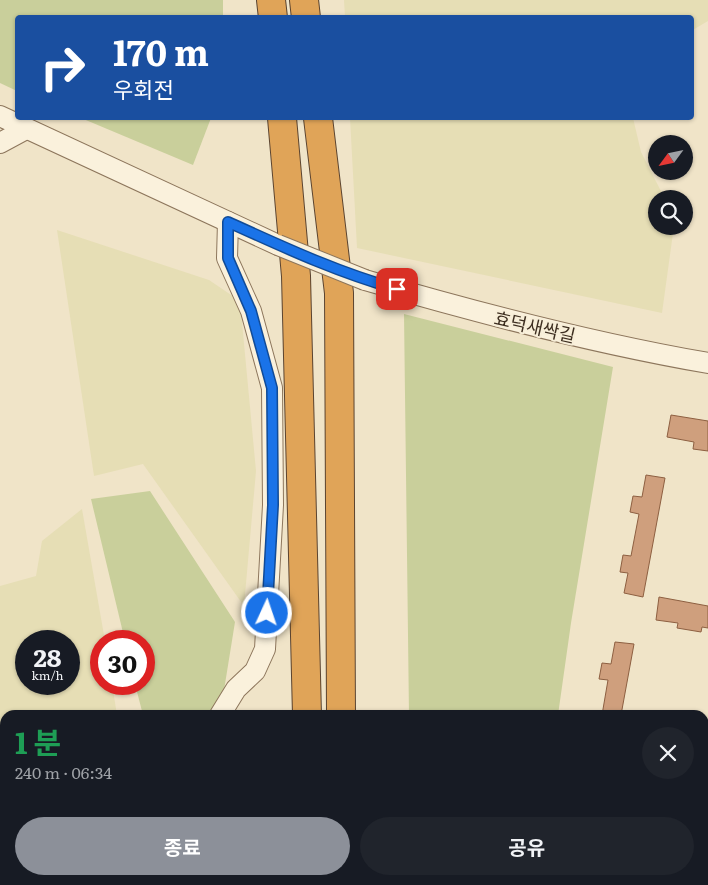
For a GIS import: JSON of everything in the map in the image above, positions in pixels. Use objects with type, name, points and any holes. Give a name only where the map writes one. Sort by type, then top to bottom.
[{"type":"highway","points":[[271,0],[273,15]]},
{"type":"highway","points":[[304,0],[306,15]]},
{"type":"highway","points":[[282,120],[296,276],[307,710]]},
{"type":"highway","points":[[318,120],[339,293],[341,710]]},
{"type":"street","name":"효덕새싹길","points":[[0,116],[278,245],[365,280],[462,308],[646,352],[708,363]]},
{"type":"street","points":[[0,143],[26,129]]},
{"type":"street","points":[[223,710],[236,689],[256,671],[265,649],[273,505],[272,388],[251,311],[228,258],[228,222]]},
{"type":"shaded area","points":[[344,0],[708,0],[708,21],[694,29],[694,15],[345,15]]},
{"type":"shaded area","points":[[350,120],[633,120],[641,152],[648,166],[648,180],[655,180],[660,190],[648,190],[648,235],[673,235],[662,313],[357,248]]},
{"type":"shaded area","points":[[57,230],[209,280],[240,301],[256,471],[244,606],[143,464],[94,476]]},
{"type":"shaded area","points":[[82,509],[103,630],[90,630],[90,695],[114,695],[116,710],[0,710],[0,586],[36,576],[42,541]]},
{"type":"green space","points":[[0,0],[223,0],[223,15],[15,15],[15,90],[0,83]]},
{"type":"green space","points":[[86,120],[210,120],[193,165]]},
{"type":"green space","points":[[404,314],[613,367],[559,710],[409,710]]},
{"type":"green space","points":[[150,491],[235,622],[221,710],[142,710],[138,695],[155,695],[155,630],[122,630],[91,499]]},
{"type":"building","points":[[671,415],[708,421],[708,451],[693,449],[694,442],[667,437]]},
{"type":"building","points":[[646,475],[665,478],[643,597],[624,593],[628,573],[620,572],[623,555],[631,556],[639,514],[630,512],[633,496],[642,497]]},
{"type":"building","points":[[659,597],[708,606],[708,628],[702,627],[701,632],[677,628],[678,623],[656,620]]},
{"type":"building","points":[[615,642],[634,644],[622,710],[603,710],[608,680],[599,679],[602,663],[611,664]]},
{"type":"route","points":[[267,613],[273,505],[272,388],[251,311],[228,258],[228,222],[278,245],[365,280],[397,289]]}]
